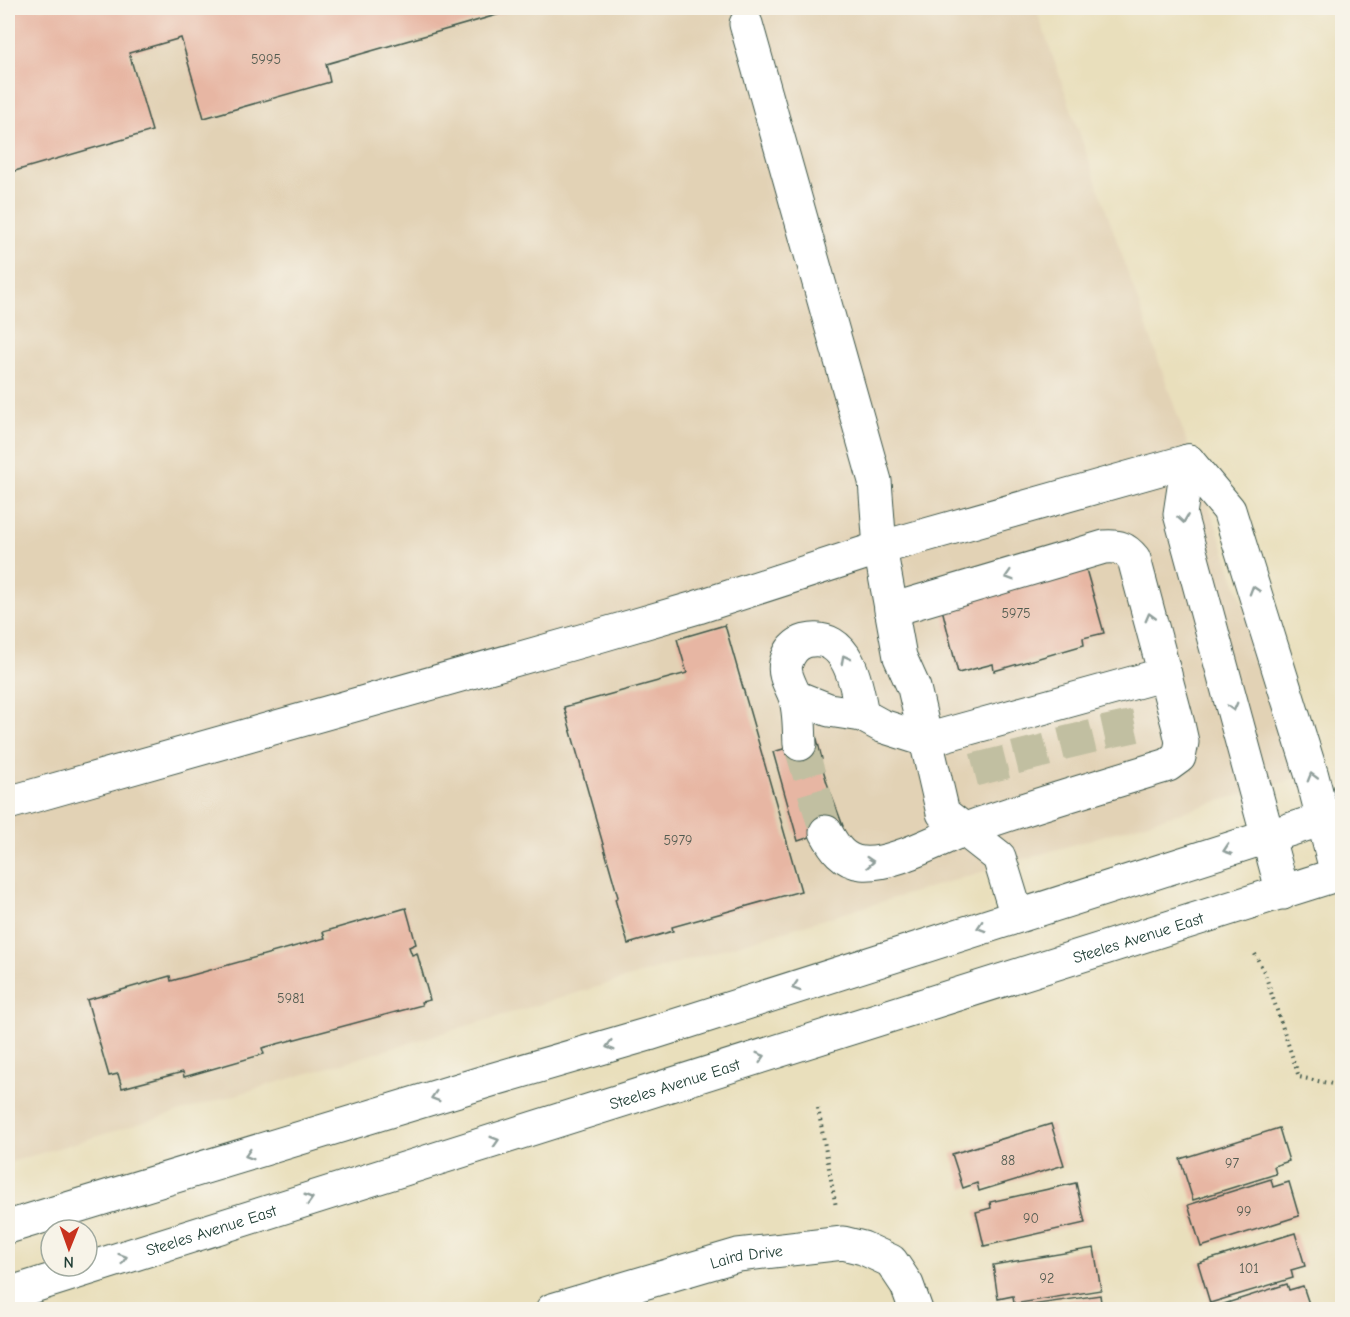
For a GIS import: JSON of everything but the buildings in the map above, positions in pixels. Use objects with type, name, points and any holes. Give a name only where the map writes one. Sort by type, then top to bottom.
[{"type":"main road","points":[[747,24],[875,481],[880,548],[900,657],[914,688],[944,813],[999,857],[1017,916]]},
{"type":"main road","points":[[8,803],[698,607],[880,548],[1188,461]]},
{"type":"main road","points":[[1188,461],[1229,510],[1312,776],[1333,816],[1340,873]]},
{"type":"main road","points":[[1188,461],[1180,514],[1283,893]]},
{"type":"main road","points":[[826,832],[835,849],[848,859],[861,863],[877,862],[896,857],[964,830],[1000,806],[1129,767],[1168,765],[1179,757],[1182,742],[1134,559],[1118,546],[1104,547],[891,610]]},
{"type":"main road","points":[[800,744],[796,697],[787,680],[785,666],[789,653],[798,643],[815,639],[833,644],[843,652],[859,693],[862,715]]},
{"type":"main road","points":[[796,697],[829,710],[862,715],[882,726],[926,740],[983,738],[1113,701],[1165,674]]},
{"type":"main road","points":[[8,1227],[649,1034],[1333,816]]},
{"type":"main road","name":"Steeles Avenue East","points":[[8,1294],[1283,893],[1340,873]]},
{"type":"main road","name":"Laird Drive","points":[[552,1310],[738,1255],[843,1243],[863,1248],[891,1261],[907,1285],[916,1310]]},
{"type":"path","points":[[1255,954],[1265,974],[1299,1077],[1342,1086]]},
{"type":"path","points":[[818,1108],[843,1243]]},
{"type":"shaded area","points":[[8,8],[1036,8],[1303,776],[8,1163]]},
{"type":"tunnel","points":[[1116,713],[1126,758]]},
{"type":"tunnel","points":[[1073,724],[1084,770]]},
{"type":"tunnel","points":[[1027,738],[1038,782]]},
{"type":"tunnel","points":[[800,744],[826,832]]},
{"type":"tunnel","points":[[986,750],[997,794]]}]
